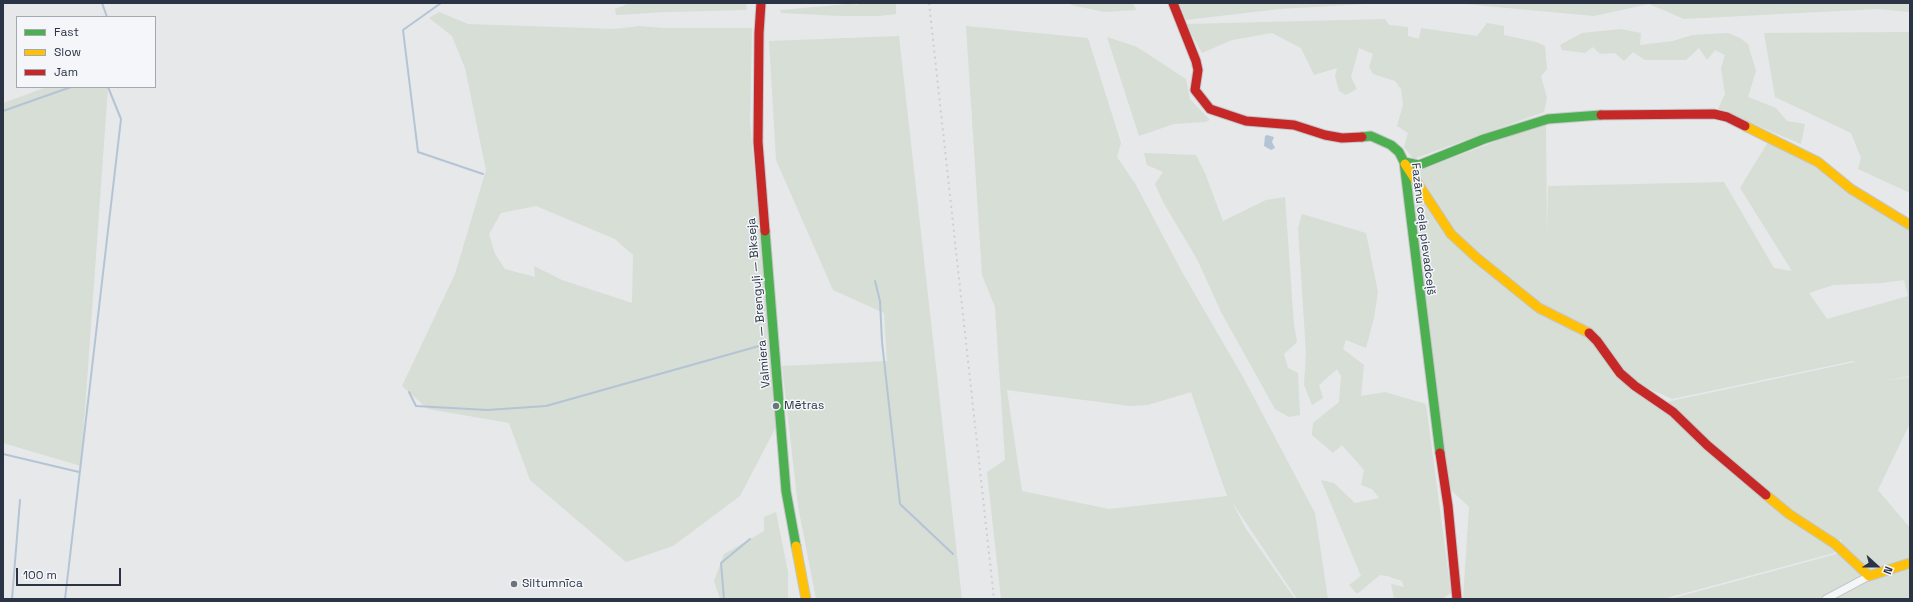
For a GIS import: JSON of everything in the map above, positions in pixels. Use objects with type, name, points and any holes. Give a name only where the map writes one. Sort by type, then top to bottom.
[{"type":"street","name":"Valmiera — Brenguļi — Bikseja","points":[[761,3],[759,33],[758,142],[786,491],[806,599]]},
{"type":"street","name":"Fazānu ceļa pievadceļš","points":[[1173,3],[1196,61],[1198,70],[1195,90],[1210,109],[1230,117],[1246,121],[1294,125],[1325,136],[1342,138],[1371,136],[1391,145],[1398,152],[1404,162],[1429,372],[1448,506],[1457,599]]},
{"type":"street","points":[[1404,162],[1413,165],[1420,165],[1484,139],[1548,119],[1590,115],[1632,116],[1699,113],[1714,114],[1727,117],[1818,162],[1851,189],[1910,225]]},
{"type":"street","points":[[1404,162],[1451,234],[1477,258],[1540,308],[1588,332],[1620,373],[1634,386],[1673,412],[1754,487],[1789,514],[1835,544],[1870,576]]},
{"type":"street","points":[[1826,599],[1870,576],[1910,563]]},
{"type":"shaded area","points":[[630,3],[746,3],[747,10],[616,15],[615,9]]},
{"type":"shaded area","points":[[859,3],[896,3],[896,14],[879,16],[841,16],[781,13],[780,10],[849,4],[858,5]]},
{"type":"shaded area","points":[[1071,3],[1133,3],[1136,10],[1104,12],[1071,5]]},
{"type":"shaded area","points":[[1179,3],[1383,3],[1279,9],[1186,20]]},
{"type":"shaded area","points":[[1454,3],[1910,3],[1910,12],[1877,9],[1684,19],[1649,4],[1594,16]]},
{"type":"shaded area","points":[[439,12],[468,24],[615,29],[640,26],[664,28],[752,28],[750,122],[777,425],[740,496],[673,546],[626,562],[530,480],[509,423],[428,409],[402,386],[455,274],[486,170],[465,68],[452,36],[429,18]],"holes":[[[536,206],[615,239],[633,255],[632,303],[562,280],[534,266],[535,277],[505,269],[495,254],[489,234],[501,213]]]},
{"type":"shaded area","points":[[1385,19],[1389,25],[1408,27],[1408,36],[1419,39],[1421,28],[1477,36],[1487,23],[1504,26],[1504,35],[1536,42],[1545,46],[1547,69],[1541,76],[1547,98],[1544,112],[1413,159],[1404,147],[1408,133],[1397,126],[1403,105],[1401,89],[1395,81],[1373,74],[1369,67],[1373,54],[1359,48],[1351,77],[1357,89],[1346,95],[1339,91],[1335,76],[1337,68],[1314,75],[1301,48],[1272,33],[1232,40],[1202,53],[1186,24]]},
{"type":"shaded area","points":[[966,26],[1088,38],[1121,143],[1117,157],[1136,185],[1182,272],[1243,377],[1315,513],[1328,599],[1297,599],[1232,502],[1246,529],[1295,599],[1001,599],[987,472],[1005,460],[995,307],[982,275]],"holes":[[[1007,390],[1130,406],[1148,405],[1191,392],[1227,496],[1109,509],[1022,491]]]},
{"type":"shaded area","points":[[1621,29],[1641,33],[1640,45],[1673,41],[1692,35],[1728,33],[1740,38],[1748,44],[1756,71],[1748,97],[1776,108],[1787,121],[1805,124],[1801,144],[1718,109],[1725,94],[1721,68],[1725,55],[1715,50],[1707,60],[1699,48],[1686,60],[1645,60],[1633,52],[1624,61],[1615,53],[1600,54],[1593,47],[1585,53],[1562,50],[1560,45],[1582,33]]},
{"type":"shaded area","points":[[1910,32],[1910,193],[1858,169],[1861,158],[1851,133],[1775,97],[1764,33]]},
{"type":"shaded area","points":[[899,36],[962,599],[816,599],[798,506],[782,366],[887,361],[884,313],[833,290],[776,160],[769,41]]},
{"type":"shaded area","points":[[1107,37],[1137,47],[1186,79],[1190,99],[1210,120],[1205,122],[1174,124],[1139,136]]},
{"type":"shaded area","points":[[44,88],[108,88],[81,466],[3,443],[3,103]]},
{"type":"shaded area","points":[[1546,125],[1547,240],[1548,186],[1724,182],[1774,268],[1792,271],[1740,188],[1771,137],[1811,163],[1846,192],[1910,226],[1910,376],[1884,381],[1910,377],[1910,423],[1878,490],[1910,528],[1910,599],[1670,599],[1836,554],[1842,541],[1840,539],[1834,553],[1663,599],[1463,599],[1469,507],[1450,489],[1433,372],[1413,184],[1450,235],[1477,262],[1541,313],[1587,336],[1601,349],[1621,379],[1657,404],[1855,362],[1853,361],[1672,399],[1638,384],[1612,358],[1602,343],[1589,331],[1548,312],[1548,309],[1535,302],[1452,232],[1414,176],[1417,171],[1532,128]],"holes":[[[1904,280],[1908,296],[1827,319],[1809,293],[1833,285],[1882,283]]]},
{"type":"shaded area","points":[[1144,153],[1196,155],[1205,173],[1223,221],[1266,200],[1285,197],[1294,325],[1297,342],[1284,354],[1288,368],[1298,373],[1300,415],[1289,417],[1275,409],[1221,312],[1197,259],[1163,202],[1155,184],[1163,172],[1147,165]]},
{"type":"shaded area","points":[[1302,214],[1366,233],[1378,292],[1374,318],[1366,348],[1346,340],[1343,349],[1364,365],[1361,396],[1385,392],[1426,404],[1451,593],[1442,599],[1394,599],[1391,584],[1404,587],[1402,581],[1387,576],[1380,575],[1357,594],[1349,585],[1361,576],[1321,480],[1334,483],[1355,503],[1379,498],[1372,489],[1361,485],[1364,470],[1342,445],[1333,453],[1312,435],[1313,423],[1339,402],[1341,376],[1337,369],[1319,385],[1323,398],[1312,405],[1304,385],[1306,353],[1298,228]]},
{"type":"shaded area","points":[[776,512],[788,572],[788,599],[720,599],[714,581],[724,554],[764,531],[764,517]]},
{"type":"water","points":[[1267,135],[1274,137],[1272,142],[1275,148],[1271,150],[1264,146],[1265,136]]},
{"type":"waterway","points":[[102,3],[107,16]]},
{"type":"waterway","points":[[441,3],[403,30],[418,152],[483,174]]},
{"type":"waterway","points":[[3,111],[68,88]]},
{"type":"waterway","points":[[65,599],[121,119],[108,88]]},
{"type":"waterway","points":[[875,281],[880,301],[882,342],[900,504],[953,554]]},
{"type":"waterway","points":[[409,392],[416,406],[487,410],[546,406],[766,344]]},
{"type":"waterway","points":[[3,454],[79,472]]},
{"type":"waterway","points":[[12,599],[20,500]]},
{"type":"waterway","points":[[724,599],[721,563],[750,539]]},
{"type":"railway","points":[[929,3],[994,599]]},
{"type":"traffic: fast","points":[[1404,162],[1419,165],[1484,139],[1548,119],[1601,115]]},
{"type":"traffic: fast","points":[[1362,137],[1371,136],[1391,145],[1399,152],[1404,162],[1440,453]]},
{"type":"traffic: fast","points":[[765,231],[786,491],[796,546]]},
{"type":"traffic: slow","points":[[1745,126],[1818,162],[1851,189],[1910,225]]},
{"type":"traffic: slow","points":[[1405,164],[1451,234],[1477,258],[1539,308],[1589,333]]},
{"type":"traffic: slow","points":[[1766,495],[1789,514],[1835,544],[1869,576],[1910,563]]},
{"type":"traffic: slow","points":[[796,546],[806,599]]},
{"type":"traffic: jam","points":[[761,3],[759,33],[758,142],[765,231]]},
{"type":"traffic: jam","points":[[1173,3],[1196,61],[1198,70],[1195,90],[1210,109],[1246,121],[1294,125],[1325,135],[1342,138],[1362,137]]},
{"type":"traffic: jam","points":[[1601,115],[1714,114],[1727,117],[1745,126]]},
{"type":"traffic: jam","points":[[1589,333],[1597,341],[1620,373],[1635,386],[1673,412],[1707,445],[1766,495]]},
{"type":"traffic: jam","points":[[1440,453],[1448,506],[1457,599]]},
{"type":"place","name":"Mētras","points":[[776,406]]},
{"type":"place","name":"Siltumnīca","points":[[514,584]]}]
